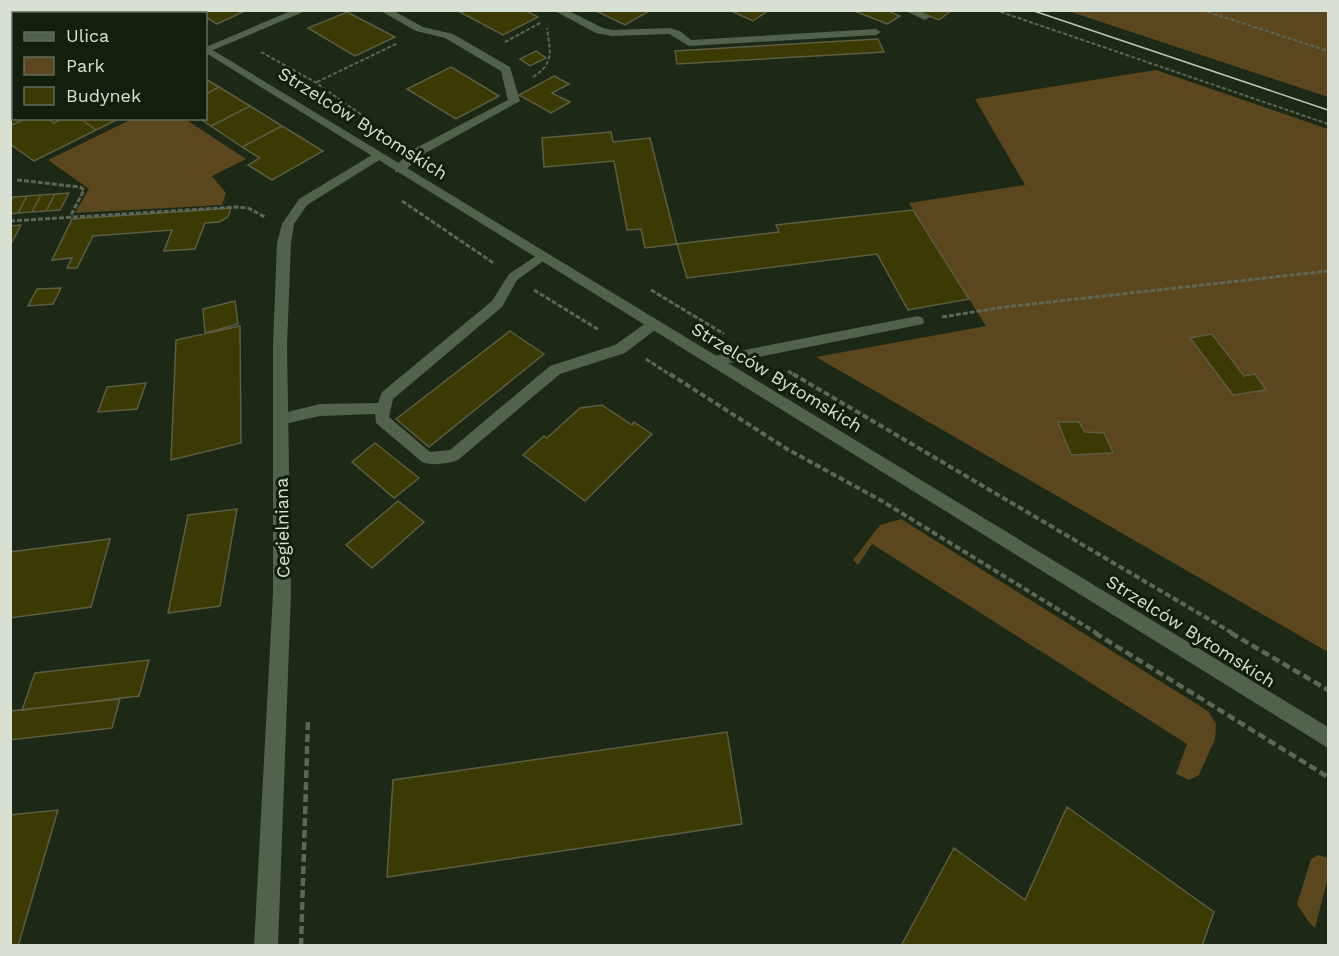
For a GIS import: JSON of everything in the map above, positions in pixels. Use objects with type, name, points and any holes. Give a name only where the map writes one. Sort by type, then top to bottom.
[{"type":"street","points":[[207,49],[303,10]]},
{"type":"street","points":[[384,10],[420,29],[449,36],[506,69],[514,101],[418,152],[399,170]]},
{"type":"street","points":[[558,10],[600,31],[628,34],[670,31],[689,43],[876,32]]},
{"type":"street","points":[[908,10],[925,17]]},
{"type":"street","name":"Strzelców Bytomskich","points":[[207,50],[399,170],[1329,738]]},
{"type":"street","name":"Cegielniana","points":[[266,945],[282,593],[280,345],[284,243],[288,224],[303,202],[377,156]]},
{"type":"lane","points":[[542,256],[513,277],[497,304],[387,396],[381,419],[427,458],[453,456],[555,370],[625,346],[654,324]]},
{"type":"lane","points":[[714,361],[754,351],[918,321]]},
{"type":"lane","points":[[280,419],[320,410],[384,408]]},
{"type":"path","points":[[995,10],[1329,124]]},
{"type":"path","points":[[1202,10],[1329,51]]},
{"type":"path","points":[[231,38],[286,65],[345,100]]},
{"type":"path","points":[[317,82],[398,43]]},
{"type":"path","points":[[17,180],[80,187],[84,190],[70,218]]},
{"type":"path","points":[[401,199],[513,277],[787,449],[882,501],[1329,777]]},
{"type":"path","points":[[10,221],[236,207],[248,208],[266,218]]},
{"type":"path","points":[[918,321],[1005,307],[1329,271]]},
{"type":"path","points":[[650,290],[1329,690]]},
{"type":"path","points":[[301,945],[308,716]]},
{"type":"green space","points":[[1068,11],[1328,11],[1328,97]]},
{"type":"green space","points":[[1156,70],[1328,129],[1328,652],[816,357],[986,326],[909,203],[1025,185],[975,99]]},
{"type":"green space","points":[[130,120],[187,120],[246,159],[212,176],[226,193],[222,205],[75,213],[89,189],[48,160]]},
{"type":"green space","points":[[901,519],[1208,711],[1216,724],[1215,739],[1199,775],[1189,780],[1176,774],[1187,744],[872,544],[858,565],[853,560],[880,525]]},
{"type":"green space","points":[[1318,855],[1328,858],[1328,878],[1315,928],[1297,904],[1311,859]]},
{"type":"building","points":[[56,10],[52,12],[14,11]]},
{"type":"building","points":[[195,10],[247,10],[217,24],[207,18],[207,12]]},
{"type":"building","points":[[456,10],[525,10],[538,17],[503,35]]},
{"type":"building","points":[[594,10],[651,10],[625,25]]},
{"type":"building","points":[[729,10],[769,10],[753,21]]},
{"type":"building","points":[[852,10],[886,10],[900,16],[887,24]]},
{"type":"building","points":[[915,10],[949,10],[951,11],[939,20]]},
{"type":"building","points":[[347,12],[395,37],[355,56],[308,28]]},
{"type":"building","points":[[878,39],[884,52],[677,64],[675,51]]},
{"type":"building","points":[[536,51],[546,58],[530,66],[520,59]]},
{"type":"building","points":[[451,67],[499,96],[456,119],[407,89]]},
{"type":"building","points":[[554,76],[569,84],[552,93],[570,102],[551,113],[519,95]]},
{"type":"building","points":[[207,80],[219,87],[207,93]]},
{"type":"building","points":[[219,87],[250,106],[211,126],[202,120],[207,120],[207,93]]},
{"type":"building","points":[[10,95],[12,96],[12,120],[23,120],[10,126]]},
{"type":"building","points":[[250,106],[282,126],[242,147],[211,126]]},
{"type":"building","points":[[23,120],[50,120],[54,123],[59,120],[83,120],[96,130],[34,161],[10,144],[10,126]]},
{"type":"building","points":[[83,120],[116,120],[96,130]]},
{"type":"building","points":[[282,126],[323,151],[272,180],[248,165],[260,158],[242,147]]},
{"type":"building","points":[[611,132],[613,142],[650,138],[677,244],[645,248],[641,229],[627,230],[614,161],[544,167],[542,138]]},
{"type":"building","points":[[69,193],[60,210],[46,211],[55,194]]},
{"type":"building","points":[[55,194],[46,211],[32,212],[41,195]]},
{"type":"building","points":[[41,195],[32,212],[18,213],[27,196]]},
{"type":"building","points":[[27,196],[18,213],[10,214],[10,202],[13,197]]},
{"type":"building","points":[[231,208],[228,217],[219,222],[205,223],[195,249],[164,251],[172,230],[93,236],[77,268],[67,268],[72,258],[52,260],[72,219]]},
{"type":"building","points":[[913,210],[969,299],[908,310],[877,254],[687,278],[677,244],[779,232],[776,225]]},
{"type":"building","points":[[21,225],[10,246],[10,226]]},
{"type":"building","points":[[61,288],[53,304],[28,306],[37,289]]},
{"type":"building","points":[[235,301],[238,324],[205,333],[203,309]]},
{"type":"building","points":[[240,326],[241,443],[171,460],[176,340]]},
{"type":"building","points":[[510,331],[544,354],[429,447],[396,419]]},
{"type":"building","points":[[1212,334],[1244,376],[1255,374],[1266,390],[1233,395],[1190,338]]},
{"type":"building","points":[[146,383],[137,409],[98,412],[107,387]]},
{"type":"building","points":[[602,405],[632,425],[634,422],[652,434],[585,501],[523,455],[544,436],[547,438],[580,408]]},
{"type":"building","points":[[1058,422],[1079,422],[1085,432],[1104,433],[1113,453],[1071,455]]},
{"type":"building","points":[[375,443],[419,478],[394,498],[352,462]]},
{"type":"building","points":[[398,501],[424,522],[372,568],[346,545]]},
{"type":"building","points":[[237,509],[220,606],[168,613],[188,515]]},
{"type":"building","points":[[110,539],[91,607],[10,618],[10,552]]},
{"type":"building","points":[[149,660],[139,696],[22,710],[35,673]]},
{"type":"building","points":[[120,699],[112,728],[10,740],[10,711]]},
{"type":"building","points":[[727,732],[742,824],[387,877],[393,780]]},
{"type":"building","points":[[1067,807],[1214,912],[1202,946],[901,946],[954,848],[1025,900]]},
{"type":"building","points":[[58,810],[18,946],[10,946],[10,815]]},
{"type":"tram line","points":[[1031,10],[1328,110]]}]
